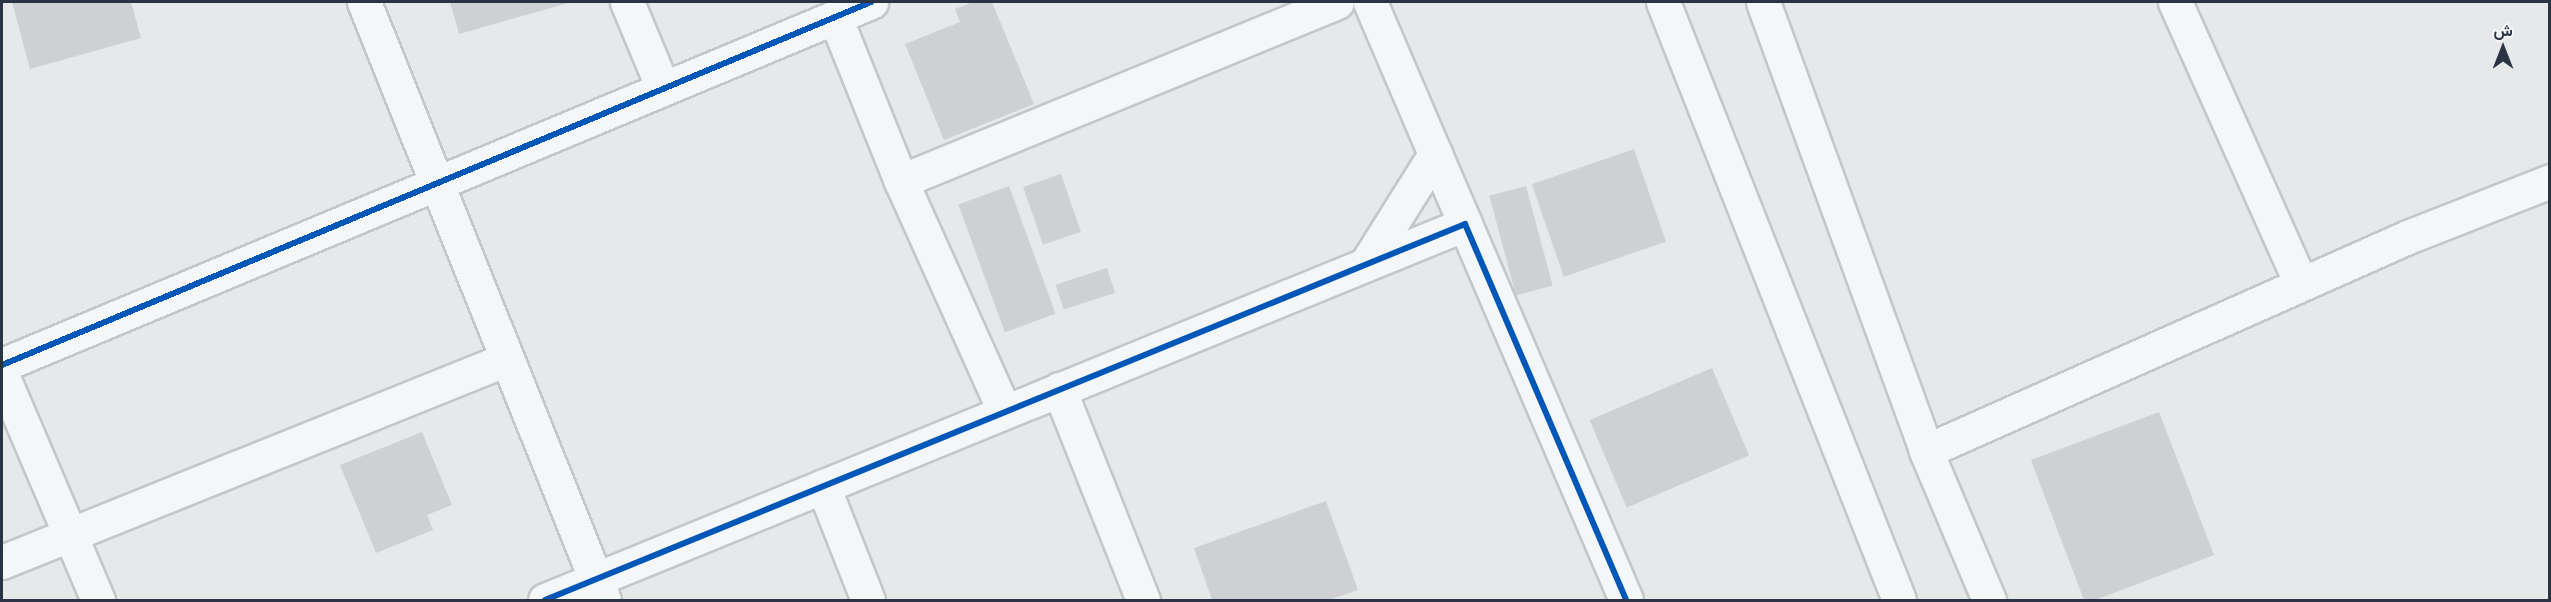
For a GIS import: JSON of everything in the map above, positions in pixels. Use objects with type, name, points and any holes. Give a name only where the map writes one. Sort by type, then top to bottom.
[{"type":"street","points":[[363,2],[599,590]]},
{"type":"street","points":[[627,2],[663,88]]},
{"type":"street","points":[[2,364],[871,2]]},
{"type":"street","points":[[901,181],[1337,2]]},
{"type":"street","points":[[1370,2],[1626,600]]},
{"type":"street","points":[[1663,2],[1899,600]]},
{"type":"street","points":[[1762,2],[1926,451],[1989,600]]},
{"type":"street","points":[[2175,2],[2301,285]]},
{"type":"street","points":[[835,17],[901,181],[1004,410]]},
{"type":"street","points":[[1366,264],[1435,154]]},
{"type":"street","points":[[1926,451],[2301,285],[2550,181]]},
{"type":"street","points":[[545,600],[599,590],[823,486],[1004,410],[1465,224]]},
{"type":"street","points":[[2,561],[507,359]]},
{"type":"street","points":[[2,375],[98,600]]},
{"type":"street","points":[[1059,389],[1143,600]]},
{"type":"street","points":[[823,486],[868,600]]},
{"type":"building","points":[[12,2],[131,2],[141,38],[30,69]]},
{"type":"building","points":[[450,2],[572,2],[459,34]]},
{"type":"building","points":[[973,2],[992,2],[1034,104],[944,140],[905,44],[960,22],[955,9]]},
{"type":"building","points":[[1634,149],[1666,242],[1564,277],[1532,184]]},
{"type":"building","points":[[1061,174],[1081,232],[1043,245],[1023,187]]},
{"type":"building","points":[[1009,186],[1056,314],[1005,332],[958,204]]},
{"type":"building","points":[[1526,186],[1553,285],[1516,295],[1489,196]]},
{"type":"building","points":[[1107,268],[1115,293],[1064,309],[1056,285]]},
{"type":"building","points":[[1712,368],[1749,455],[1627,507],[1590,420]]},
{"type":"building","points":[[2159,412],[2214,555],[2095,600],[2084,600],[2031,460]]},
{"type":"building","points":[[422,432],[452,505],[427,515],[433,530],[376,553],[340,465]]},
{"type":"building","points":[[1326,501],[1358,590],[1329,600],[1212,600],[1194,548]]},
{"type":"cycle path","points":[[2,365],[871,2]]},
{"type":"cycle path","points":[[545,600],[1465,224],[1626,600]]}]
